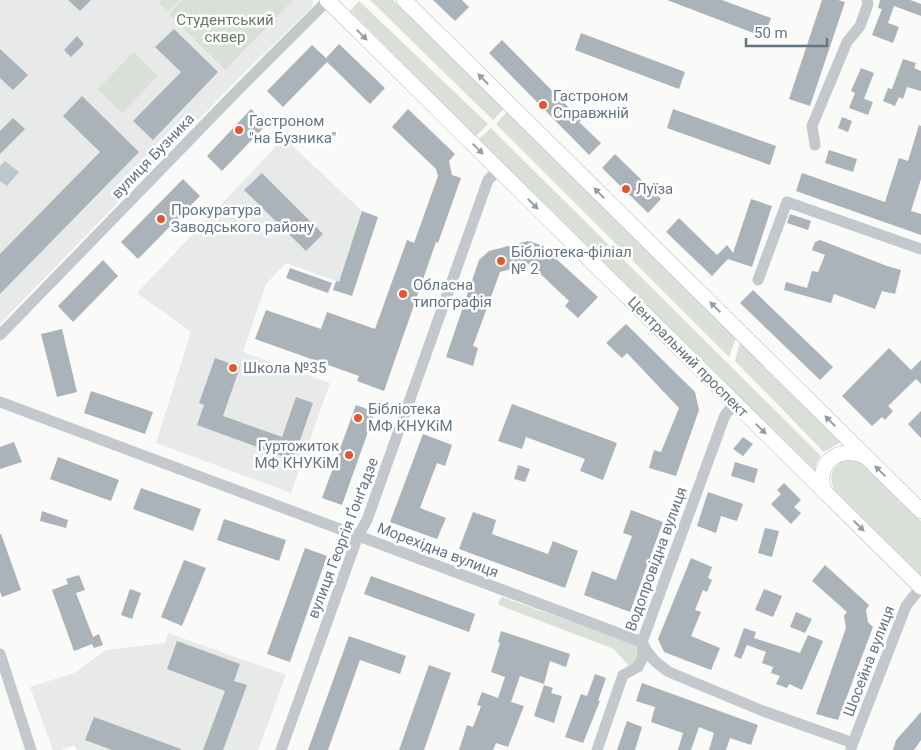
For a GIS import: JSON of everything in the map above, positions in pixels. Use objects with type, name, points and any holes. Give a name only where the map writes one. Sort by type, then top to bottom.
[{"type":"main road","name":"Центральний проспект","points":[[328,0],[921,587]]},
{"type":"main road","points":[[404,0],[921,511]]},
{"type":"main road","points":[[824,492],[822,472],[829,460],[846,452],[865,456]]},
{"type":"street","name":"вулиця Бузника","points":[[0,335],[328,0]]},
{"type":"street","points":[[815,145],[812,126],[847,42],[860,26],[868,4],[867,0]]},
{"type":"street","name":"вулиця Георгія Ґонґадзе","points":[[281,750],[358,536],[367,520],[488,180],[498,170]]},
{"type":"street","points":[[758,280],[787,202],[921,249]]},
{"type":"street","name":"Морехідна вулиця","points":[[0,402],[642,642]]},
{"type":"street","name":"Водопровідна вулиця","points":[[597,750],[624,676],[638,667],[643,657],[642,642],[725,415],[735,404]]},
{"type":"street","name":"Шосейна вулиця","points":[[852,746],[906,606],[921,587]]},
{"type":"street","points":[[642,642],[648,655],[656,664],[669,672],[852,746]]},
{"type":"street","points":[[0,654],[31,750]]},
{"type":"shaded area","points":[[0,0],[313,0],[313,3],[312,7],[239,78],[0,324]]},
{"type":"shaded area","name":"Школа №35","points":[[284,138],[362,211],[339,282],[286,263],[266,284],[243,352],[330,383],[291,493],[156,443],[191,332],[137,293]]},
{"type":"shaded area","points":[[5,161],[19,172],[7,186],[0,181],[0,166]]},
{"type":"shaded area","points":[[168,633],[286,675],[258,750],[77,750],[74,745],[62,750],[53,750],[30,687],[74,673],[106,650],[165,643]]},
{"type":"green space","points":[[162,0],[179,0],[168,11],[159,3]]},
{"type":"green space","name":"Студентський сквер","points":[[182,0],[293,0],[225,70],[169,14]]},
{"type":"green space","points":[[370,0],[393,0],[504,109],[493,120]]},
{"type":"green space","points":[[359,1],[488,124],[476,136],[350,11]]},
{"type":"green space","points":[[134,52],[158,76],[122,113],[98,89]]},
{"type":"green space","points":[[507,112],[736,338],[729,357],[496,124]]},
{"type":"green space","points":[[491,128],[821,456],[815,471],[479,139]]},
{"type":"green space","points":[[740,342],[841,442],[824,452],[735,361]]},
{"type":"green space","points":[[848,459],[857,460],[862,463],[921,521],[921,576],[835,491],[831,481],[832,472],[838,464]]},
{"type":"green space","points":[[502,597],[634,644],[638,648],[640,658],[630,667],[614,649],[499,605],[498,603]]},
{"type":"building","points":[[68,0],[91,0],[80,11]]},
{"type":"building","points":[[433,0],[462,0],[469,7],[455,21]]},
{"type":"building","points":[[667,0],[722,0],[771,18],[764,37]]},
{"type":"building","points":[[822,0],[845,2],[810,106],[789,99]]},
{"type":"building","points":[[880,0],[910,0],[921,4],[921,16],[894,6],[888,23],[899,27],[893,43],[872,35],[882,9],[878,8]]},
{"type":"building","points":[[174,29],[218,72],[153,140],[133,121],[181,72],[155,47]]},
{"type":"building","points":[[581,33],[685,72],[679,89],[575,50]]},
{"type":"building","points":[[77,36],[84,44],[71,57],[64,50]]},
{"type":"building","points":[[502,40],[581,120],[579,122],[601,143],[589,155],[489,53]]},
{"type":"building","points":[[339,44],[385,88],[370,104],[327,62],[283,107],[267,91],[312,45],[326,58]]},
{"type":"building","points":[[0,49],[28,75],[13,90],[0,78]]},
{"type":"building","points":[[903,59],[916,63],[914,68],[921,71],[921,91],[907,87],[903,99],[899,97],[895,106],[883,101],[888,88],[892,89]]},
{"type":"building","points":[[861,68],[874,73],[864,99],[873,102],[868,115],[849,108],[855,93],[851,91]]},
{"type":"building","points":[[82,96],[139,152],[0,294],[0,254],[100,152],[63,116]]},
{"type":"building","points":[[251,109],[267,124],[222,171],[207,156]]},
{"type":"building","points":[[408,109],[455,154],[449,161],[452,175],[461,178],[438,243],[436,242],[384,391],[357,381],[359,376],[255,339],[266,310],[321,329],[327,312],[375,329],[407,240],[414,243],[438,176],[436,169],[392,127]]},
{"type":"building","points":[[673,109],[776,146],[770,165],[667,128]]},
{"type":"building","points":[[842,117],[852,121],[848,132],[838,128]]},
{"type":"building","points":[[13,118],[25,129],[0,154],[0,131]]},
{"type":"building","points":[[919,125],[921,126],[921,179],[911,211],[921,214],[921,235],[796,191],[802,173],[885,202],[899,158],[908,161]]},
{"type":"building","points":[[829,150],[857,159],[853,172],[825,163]]},
{"type":"building","points":[[615,154],[661,199],[648,213],[602,168]]},
{"type":"building","points":[[262,173],[323,234],[306,251],[244,190]]},
{"type":"building","name":"Прокуратура Заводського району","points":[[183,179],[200,196],[138,259],[121,242]]},
{"type":"building","points":[[751,199],[772,206],[752,267],[728,259],[712,276],[666,232],[679,218],[717,255],[727,245],[733,253]]},
{"type":"building","points":[[362,211],[378,217],[352,296],[333,290],[336,281],[339,282]]},
{"type":"building","points":[[790,214],[811,221],[808,230],[787,223]]},
{"type":"building","points":[[820,240],[901,270],[895,294],[882,291],[875,309],[834,294],[831,303],[784,290],[786,282],[807,288],[812,271],[818,272],[825,255],[812,250],[815,242]]},
{"type":"building","points":[[528,241],[541,245],[598,297],[578,318],[565,306],[569,301],[530,264],[500,272],[473,346],[478,348],[473,366],[446,357],[479,260],[489,251]]},
{"type":"building","points":[[103,260],[118,276],[73,322],[58,306]]},
{"type":"building","points":[[290,268],[332,283],[328,293],[286,278]]},
{"type":"building","points":[[753,290],[833,367],[820,380],[740,303]]},
{"type":"building","points":[[626,324],[695,392],[699,410],[676,476],[649,468],[654,450],[661,452],[679,408],[627,353],[622,358],[606,343]]},
{"type":"building","points":[[62,329],[77,392],[57,397],[41,334]]},
{"type":"building","points":[[889,348],[911,370],[921,360],[921,384],[916,379],[888,406],[893,411],[885,420],[882,417],[872,426],[842,396]]},
{"type":"building","points":[[215,358],[240,367],[223,416],[282,437],[296,397],[313,403],[293,460],[197,425],[204,405],[199,403]]},
{"type":"building","points":[[91,391],[153,412],[145,434],[84,413]]},
{"type":"building","points":[[512,404],[617,443],[603,480],[580,471],[585,459],[526,437],[522,449],[498,441]]},
{"type":"building","name":"Гуртожиток МФ КНУКіМ","points":[[356,405],[375,412],[342,505],[322,498]]},
{"type":"building","points":[[921,411],[921,438],[908,424]]},
{"type":"building","points":[[423,434],[452,445],[445,466],[437,463],[420,508],[446,518],[437,539],[390,522]]},
{"type":"building","points":[[743,437],[753,444],[743,456],[733,449]]},
{"type":"building","points":[[14,442],[22,462],[0,469],[0,447]]},
{"type":"building","points":[[58,457],[119,480],[111,501],[50,479]]},
{"type":"building","points":[[735,462],[758,469],[754,483],[731,476]]},
{"type":"building","points":[[518,465],[530,469],[525,482],[514,479]]},
{"type":"building","points":[[784,483],[801,500],[794,507],[801,513],[791,524],[771,504],[781,494],[777,490]]},
{"type":"building","points":[[141,488],[201,509],[193,531],[133,509]]},
{"type":"building","points":[[708,492],[743,504],[737,521],[721,516],[716,533],[697,526]]},
{"type":"building","points":[[631,510],[663,522],[630,612],[584,595],[592,571],[616,580],[632,536],[623,533]]},
{"type":"building","points":[[42,511],[68,520],[66,528],[40,521]]},
{"type":"building","points":[[473,512],[496,520],[492,534],[548,554],[553,541],[578,551],[565,588],[459,549]]},
{"type":"building","points":[[224,519],[286,540],[279,561],[217,540]]},
{"type":"building","points":[[765,528],[779,531],[772,557],[758,553]]},
{"type":"building","points":[[0,534],[21,590],[2,597],[0,592]]},
{"type":"building","points":[[305,548],[327,556],[290,662],[267,654]]},
{"type":"building","points":[[691,558],[712,567],[708,578],[712,580],[707,592],[703,590],[695,610],[701,612],[691,636],[720,648],[711,670],[664,652],[658,639]]},
{"type":"building","points":[[184,560],[206,568],[182,626],[161,617]]},
{"type":"building","points":[[825,565],[869,605],[866,610],[868,622],[873,627],[838,720],[816,714],[846,628],[844,616],[847,612],[812,581]]},
{"type":"building","points":[[79,575],[85,590],[76,593],[93,637],[99,634],[103,645],[94,648],[92,644],[74,651],[52,590],[68,584],[66,579]]},
{"type":"building","points":[[371,576],[475,614],[469,632],[364,594]]},
{"type":"building","points":[[130,589],[141,593],[132,619],[121,615]]},
{"type":"building","points":[[764,589],[782,596],[773,617],[755,610]]},
{"type":"building","points":[[796,612],[812,619],[805,633],[790,627]]},
{"type":"building","points":[[744,628],[756,632],[754,638],[800,653],[808,635],[823,641],[802,690],[789,684],[787,688],[776,684],[780,676],[771,673],[773,667],[762,663],[766,652],[747,645],[741,659],[734,656]]},
{"type":"building","points":[[501,631],[570,654],[566,667],[550,661],[544,684],[520,676],[511,702],[524,706],[508,747],[496,743],[493,750],[459,750],[467,725],[473,727],[481,706],[477,705],[482,692],[498,698],[505,677],[491,672],[500,643],[498,642]]},
{"type":"building","points":[[349,636],[406,656],[400,674],[360,660],[328,750],[308,750]]},
{"type":"building","points":[[177,641],[240,664],[234,681],[247,685],[223,750],[203,750],[225,691],[167,669]]},
{"type":"building","points":[[429,665],[451,673],[424,750],[399,750]]},
{"type":"building","points":[[595,674],[606,678],[598,701],[600,701],[583,743],[565,737],[581,694],[587,696]]},
{"type":"building","points":[[642,683],[758,725],[751,745],[730,738],[726,750],[709,750],[714,733],[699,727],[691,750],[678,750],[683,733],[651,722],[655,707],[636,701]]},
{"type":"building","points":[[544,685],[553,688],[551,693],[562,696],[554,723],[534,716]]},
{"type":"building","points":[[921,712],[921,740],[914,750],[893,750],[896,740]]},
{"type":"building","points":[[94,717],[181,750],[112,750],[85,740]]},
{"type":"building","points":[[627,721],[642,727],[635,750],[617,750]]},
{"type":"place","name":"Гастроном Справжній","points":[[543,105]]},
{"type":"place","name":"Гастроном \"на Бузника\"","points":[[239,130]]},
{"type":"place","name":"Луїза","points":[[626,189]]},
{"type":"place","name":"Прокуратура Заводського району","points":[[161,219]]},
{"type":"place","name":"Бібліотека-філіал № 2","points":[[501,261]]},
{"type":"place","name":"Обласна типографія","points":[[403,294]]},
{"type":"place","name":"Школа №35","points":[[233,368]]},
{"type":"place","name":"Бібліотека МФ КНУКіМ","points":[[358,418]]},
{"type":"place","name":"Гуртожиток МФ КНУКіМ","points":[[349,455]]}]
